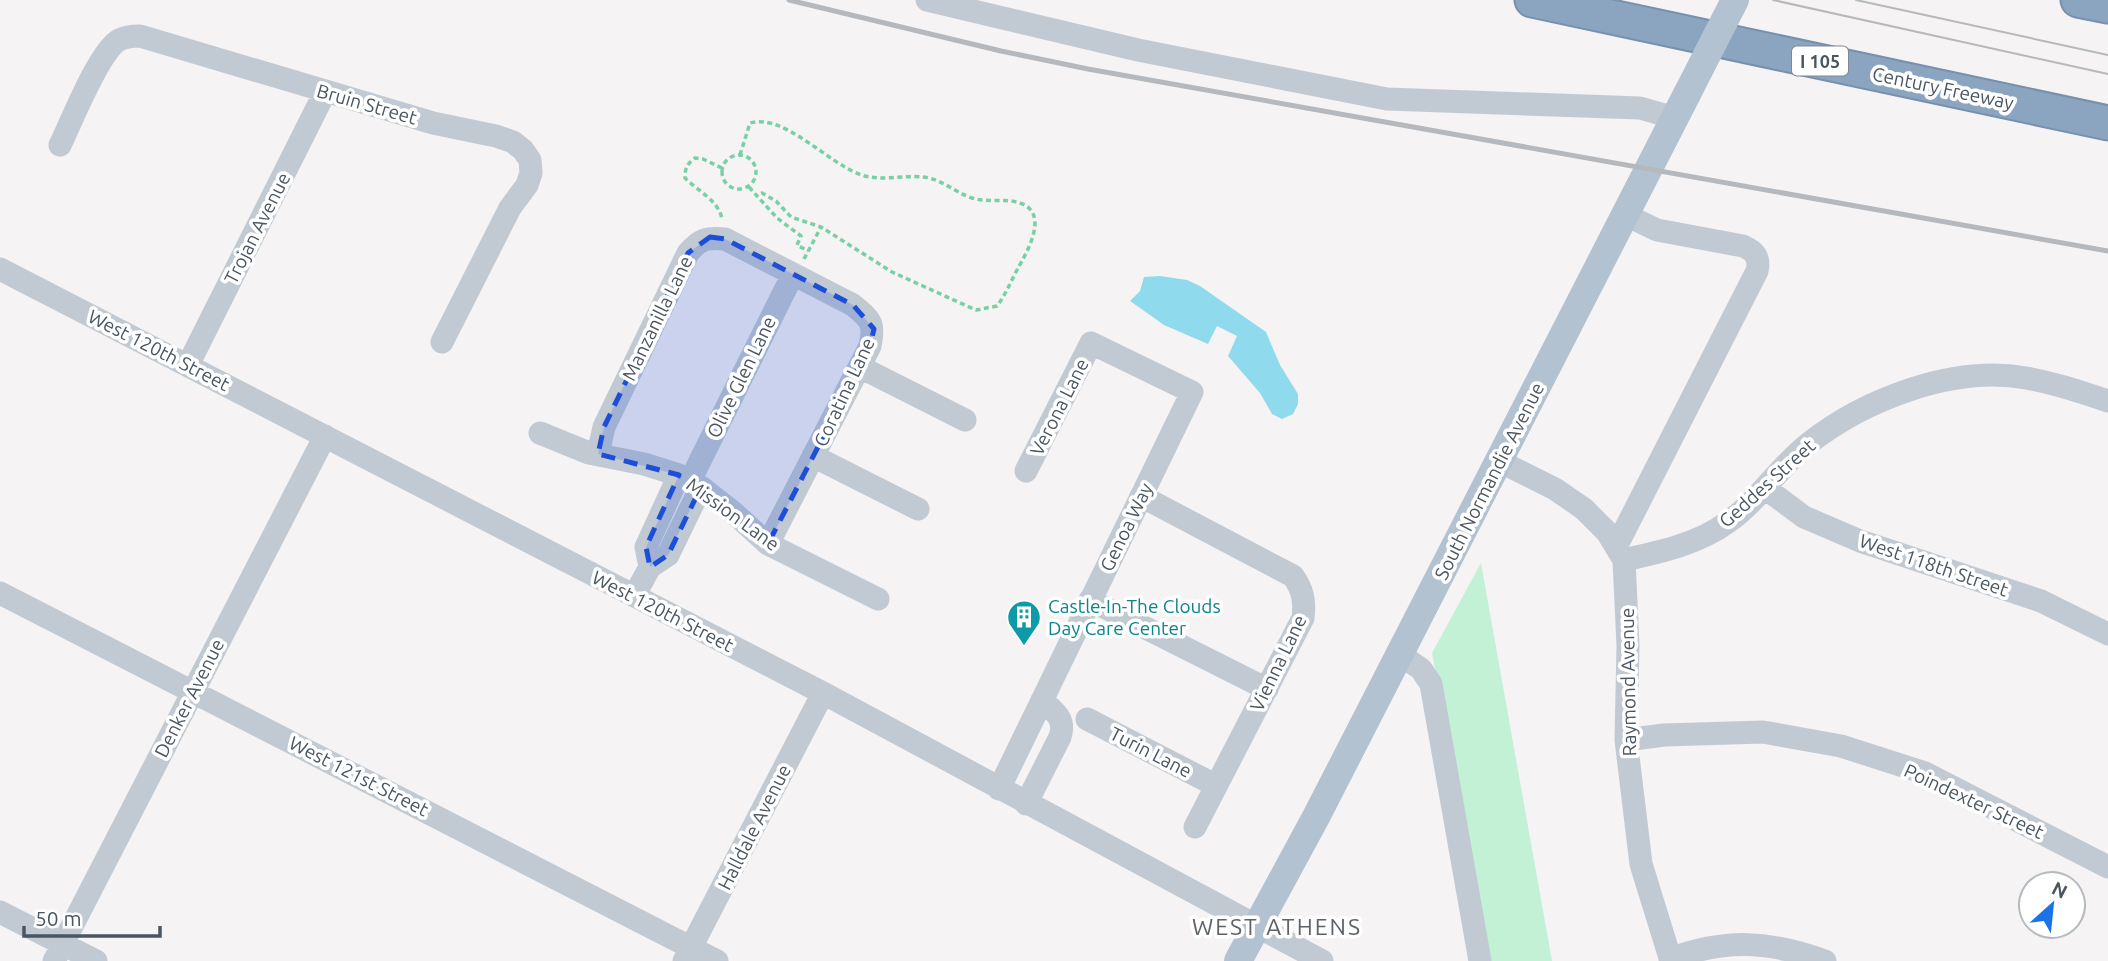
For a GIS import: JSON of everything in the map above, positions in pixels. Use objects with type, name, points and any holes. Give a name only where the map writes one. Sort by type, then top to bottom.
[{"type":"highway","name":"Century Freeway","points":[[1532,0],[2108,123]]},
{"type":"highway","points":[[2078,0],[2108,6]]},
{"type":"main road","name":"South Normandie Avenue","points":[[1238,961],[1499,461],[1735,0]]},
{"type":"street","points":[[927,0],[1138,50],[1387,99],[1640,108],[1681,106]]},
{"type":"street","name":"Bruin Street","points":[[60,145],[100,62],[119,40],[130,36],[140,36],[433,123],[513,142],[530,160],[531,173],[527,185],[510,208],[442,342]]},
{"type":"street","name":"Trojan Avenue","points":[[188,365],[325,92]]},
{"type":"street","points":[[1620,553],[1759,264],[1751,250],[1743,246],[1657,230],[1626,215]]},
{"type":"street","name":"Manzanilla Lane","points":[[598,454],[604,427],[688,253],[698,241],[710,237],[720,239]]},
{"type":"street","points":[[720,239],[794,274]]},
{"type":"street","name":"West 120th Street","points":[[0,269],[823,693],[1322,961]]},
{"type":"street","name":"Coratina Lane","points":[[768,544],[860,367],[870,346],[873,329],[868,318],[853,305],[794,274]]},
{"type":"street","name":"Olive Glen Lane","points":[[634,596],[650,567],[646,547],[690,481],[794,274]]},
{"type":"street","name":"Genoa Way","points":[[999,789],[1192,392],[1091,343]]},
{"type":"street","name":"Verona Lane","points":[[1026,471],[1091,343]]},
{"type":"street","points":[[860,367],[965,420]]},
{"type":"street","name":"Geddes Street","points":[[1620,553],[1697,540],[1729,522],[1806,446],[1864,407],[1905,391],[1949,380],[1987,376],[2024,377],[2070,387],[2108,401]]},
{"type":"street","name":"Mission Lane","points":[[540,433],[598,454],[643,464],[690,481],[734,513],[768,544],[878,599]]},
{"type":"street","name":"Denker Avenue","points":[[59,952],[325,436]]},
{"type":"street","points":[[814,456],[918,509]]},
{"type":"street","points":[[1499,461],[1555,489],[1584,509],[1606,532],[1620,553]]},
{"type":"street","name":"West 118th Street","points":[[1765,488],[1804,517],[1860,541],[2041,601],[2108,634]]},
{"type":"street","name":"Vienna Lane","points":[[1141,496],[1293,576],[1301,588],[1305,603],[1303,618],[1195,827]]},
{"type":"street","name":"Raymond Avenue","points":[[1620,553],[1628,646],[1626,740],[1641,864],[1671,960]]},
{"type":"street","name":"West 121st Street","points":[[0,593],[192,691],[688,954],[718,961]]},
{"type":"street","points":[[1090,600],[1267,689]]},
{"type":"street","points":[[1399,654],[1421,669],[1432,684],[1480,961]]},
{"type":"street","name":"Halldale Avenue","points":[[688,954],[823,693]]},
{"type":"street","points":[[1026,804],[1063,727],[1061,719],[1042,700]]},
{"type":"street","name":"Turin Lane","points":[[1087,719],[1215,785]]},
{"type":"street","name":"Poindexter Street","points":[[1626,740],[1664,735],[1763,732],[1841,746],[1926,773],[2108,867]]},
{"type":"street","points":[[0,912],[59,952],[96,961]]},
{"type":"street","points":[[1671,960],[1698,949],[1726,944],[1769,946],[1798,951],[1825,961]]},
{"type":"path","points":[[740,155],[750,122],[759,120],[774,123],[840,165],[863,175],[935,179],[970,197],[993,202],[1018,202],[1032,214],[1035,225],[1033,240],[1004,298],[997,306],[976,310],[892,272],[821,227],[791,217],[769,195],[755,195]]},
{"type":"path","points":[[740,155],[754,164],[756,172],[749,187],[741,190],[733,189],[722,177],[725,161],[740,155]]},
{"type":"path","points":[[720,239],[723,217],[720,211],[685,178],[685,171],[688,164],[695,159],[703,159],[722,169]]},
{"type":"path","points":[[749,187],[777,218],[801,236],[797,245],[808,251]]},
{"type":"path","points":[[794,274],[821,227]]},
{"type":"highlighted area","points":[[710,237],[725,239],[853,305],[874,329],[870,346],[768,544],[701,487],[668,555],[650,567],[646,547],[679,475],[598,454],[604,427],[688,253]]},
{"type":"green space","points":[[1481,563],[1552,961],[1489,961],[1432,653]]},
{"type":"water","points":[[1160,276],[1187,280],[1200,286],[1266,332],[1280,365],[1298,394],[1298,404],[1293,414],[1282,419],[1272,414],[1260,393],[1228,356],[1237,336],[1217,326],[1208,344],[1164,325],[1130,301],[1140,291],[1144,277]]},
{"type":"tram line","points":[[1773,0],[2108,74]]},
{"type":"tram line","points":[[1856,0],[2108,55]]},
{"type":"railway","points":[[789,0],[1088,69],[2108,251]]},
{"type":"place","name":"Castle-In-The Clouds Day Care Center","points":[[1024,647]]},
{"type":"district","name":"WEST ATHENS","points":[[1277,926]]}]
